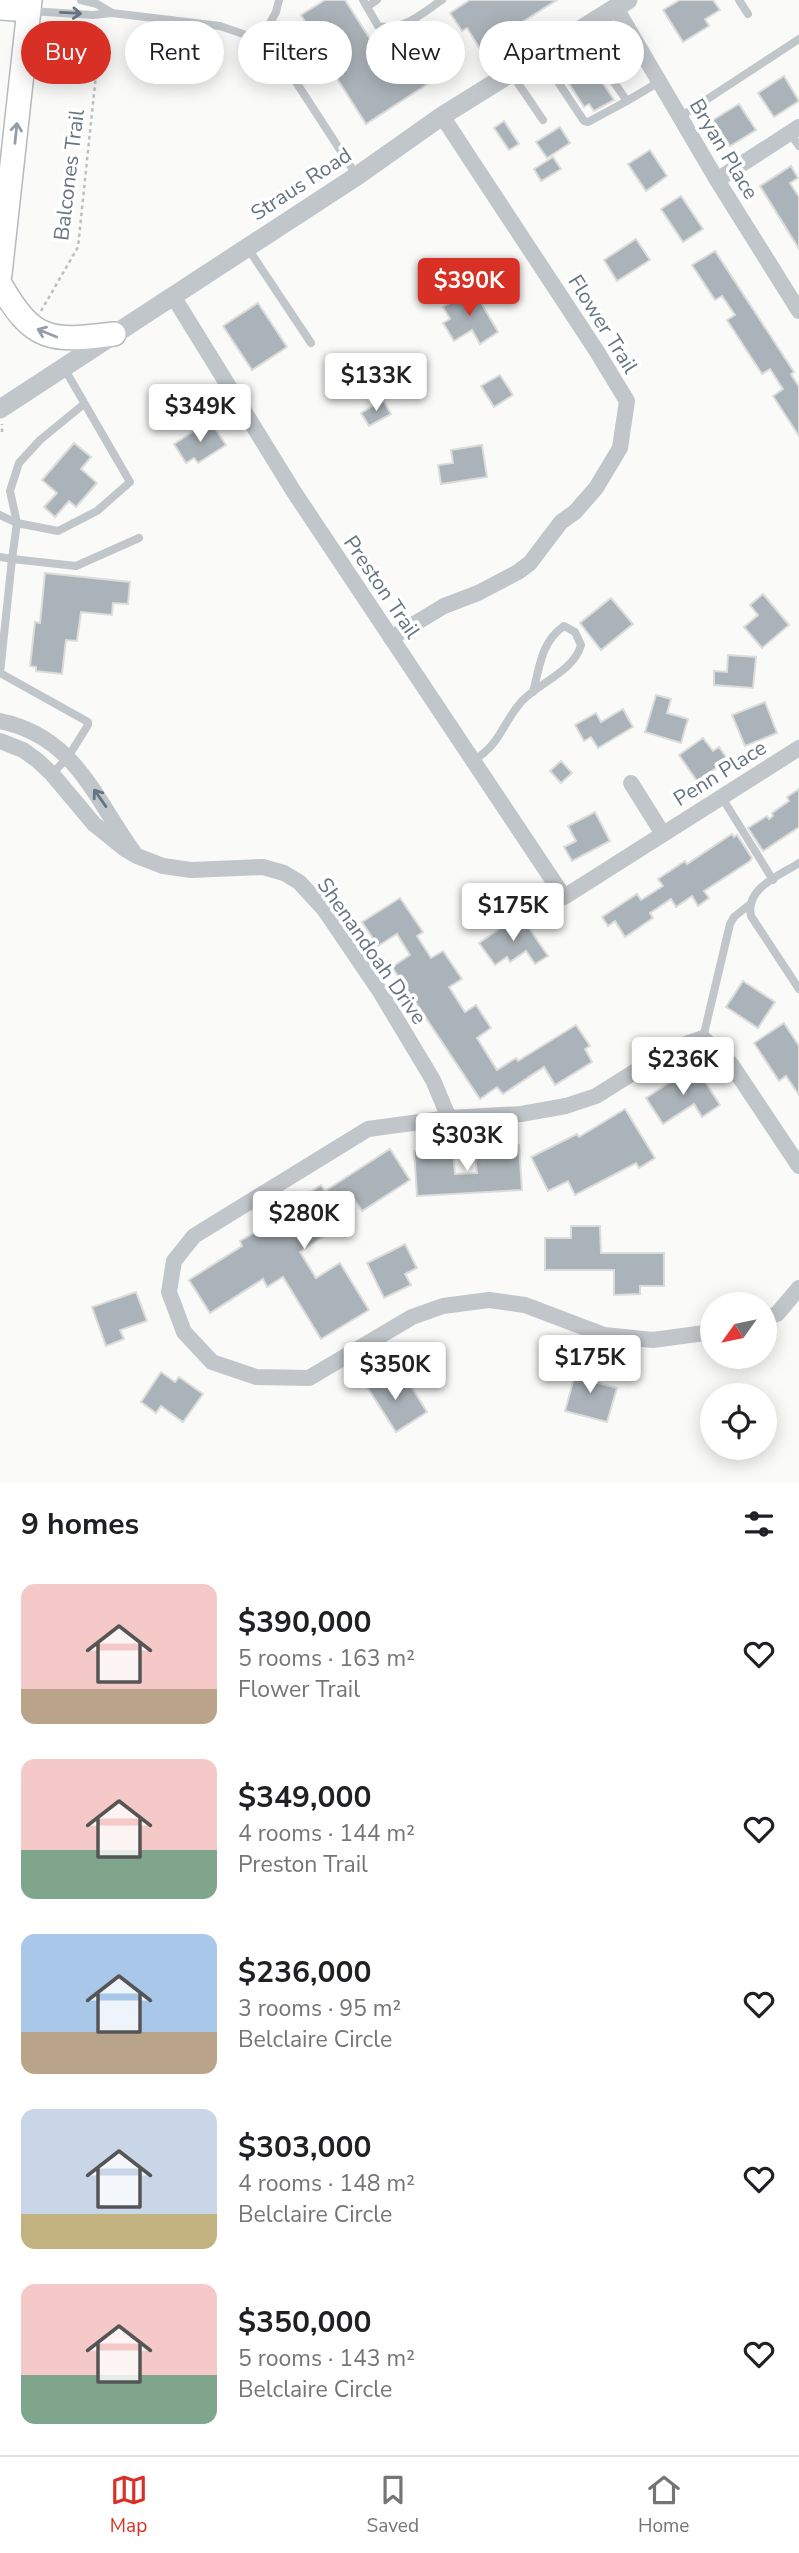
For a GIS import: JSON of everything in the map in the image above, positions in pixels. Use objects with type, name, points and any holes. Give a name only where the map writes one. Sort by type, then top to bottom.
[{"type":"main road","points":[[0,9],[30,5],[0,274]]},
{"type":"main road","points":[[0,284],[17,312],[28,324],[55,338],[71,340],[114,334]]},
{"type":"street","name":"Straus Road","points":[[594,21],[615,7]]},
{"type":"street","name":"Bryan Place","points":[[615,7],[717,180],[799,311]]},
{"type":"street","name":"Straus Road","points":[[0,409],[493,84]]},
{"type":"street","name":"Flower Trail","points":[[391,638],[444,606],[478,593],[530,563],[561,522],[575,512],[602,478],[620,448],[627,401],[442,116]]},
{"type":"street","points":[[717,180],[796,135]]},
{"type":"street","name":"Preston Trail","points":[[173,296],[294,492],[564,897]]},
{"type":"street","points":[[0,721],[36,733],[68,757],[93,788],[137,856]]},
{"type":"street","name":"Shenandoah Drive","points":[[0,741],[23,750],[52,774],[94,824],[124,849],[137,856],[163,866],[191,870],[263,867],[284,873],[299,882],[324,909],[379,990],[433,1080],[449,1118]]},
{"type":"street","name":"Penn Place","points":[[564,897],[799,748]]},
{"type":"street","name":"Penn Place","points":[[631,783],[663,834]]},
{"type":"street","points":[[700,1334],[653,1340],[604,1335],[525,1305],[489,1300],[443,1306],[412,1317],[309,1378],[256,1377],[212,1362],[184,1332],[169,1292],[174,1261],[194,1236],[368,1129],[449,1118],[521,1114],[566,1106],[596,1096],[671,1049],[703,1038],[731,1064],[799,1166]]},
{"type":"street","points":[[777,1314],[799,1288]]},
{"type":"lane","points":[[81,0],[97,4],[112,13]]},
{"type":"lane","points":[[271,21],[279,0]]},
{"type":"lane","points":[[377,0],[365,4],[378,26],[389,29],[402,26],[442,0]]},
{"type":"lane","points":[[739,0],[748,14]]},
{"type":"lane","points":[[30,5],[93,15],[112,13],[220,26],[238,32]]},
{"type":"lane","points":[[680,117],[799,39]]},
{"type":"lane","points":[[559,84],[584,121],[588,122],[659,82]]},
{"type":"lane","points":[[297,84],[357,176]]},
{"type":"lane","points":[[518,84],[542,120]]},
{"type":"lane","points":[[615,84],[627,101]]},
{"type":"lane","points":[[247,247],[312,343]]},
{"type":"lane","points":[[0,515],[17,523],[58,531],[97,511],[130,482],[63,368]]},
{"type":"lane","points":[[52,774],[68,757],[88,725],[85,718],[0,673],[17,523],[10,491],[19,463],[40,440],[85,404]]},
{"type":"lane","points":[[0,557],[76,566],[139,538]]},
{"type":"lane","points":[[474,760],[491,748],[510,716],[533,692],[578,658],[581,645],[575,632],[564,626],[551,635],[542,655],[533,692]]},
{"type":"lane","points":[[721,796],[773,880]]},
{"type":"lane","points":[[703,1038],[730,924],[734,917],[749,905],[754,895],[799,863]]},
{"type":"lane","points":[[749,905],[751,916],[799,989]]},
{"type":"path","name":"Balcones Trail","points":[[38,316],[78,247],[95,84]]},
{"type":"building","points":[[325,0],[345,0],[366,33],[366,84],[428,84],[366,124],[341,84],[352,84],[352,21],[305,21],[301,15]]},
{"type":"building","points":[[470,0],[557,0],[524,21],[479,21],[479,47],[467,28],[465,29],[465,21],[455,21],[450,13]]},
{"type":"building","points":[[680,0],[713,0],[720,10],[705,19],[709,26],[683,42],[663,10]]},
{"type":"building","points":[[784,76],[799,101],[774,117],[758,93]]},
{"type":"building","points":[[569,84],[603,84],[614,100],[594,111],[589,104],[584,107]]},
{"type":"building","points":[[739,104],[756,130],[730,146],[713,120]]},
{"type":"building","points":[[504,121],[519,144],[509,150],[494,128]]},
{"type":"building","points":[[560,127],[570,143],[547,158],[536,142]]},
{"type":"building","points":[[650,150],[667,176],[646,191],[628,164]]},
{"type":"building","points":[[553,157],[561,169],[541,181],[534,169]]},
{"type":"building","points":[[791,166],[798,178],[790,183],[799,197],[799,249],[760,186]]},
{"type":"building","points":[[681,196],[703,229],[683,242],[661,209]]},
{"type":"building","points":[[636,239],[650,260],[617,281],[604,260]]},
{"type":"building","points":[[715,251],[794,372],[791,374],[799,387],[799,436],[773,396],[783,389],[770,369],[762,374],[727,320],[735,315],[722,296],[715,300],[692,265]]},
{"type":"building","points":[[473,289],[498,332],[480,344],[472,330],[454,341],[443,323],[450,319],[443,307]]},
{"type":"building","points":[[258,303],[287,347],[252,370],[223,326]]},
{"type":"building","points":[[500,375],[513,395],[494,407],[481,386]]},
{"type":"building","points":[[383,400],[391,414],[369,426],[361,413]]},
{"type":"building","points":[[210,421],[226,445],[198,463],[194,458],[186,463],[174,444]]},
{"type":"building","points":[[74,443],[91,457],[81,469],[97,483],[76,507],[69,501],[55,517],[44,507],[57,493],[42,480]]},
{"type":"building","points":[[482,445],[487,477],[441,484],[438,465],[453,463],[451,450]]},
{"type":"building","points":[[45,573],[130,582],[128,604],[113,603],[112,615],[81,612],[77,641],[66,640],[62,674],[36,671],[36,667],[30,666],[35,622],[40,623]]},
{"type":"building","points":[[763,594],[789,625],[762,648],[744,627],[758,615],[750,605]]},
{"type":"building","points":[[611,598],[633,624],[601,650],[580,623]]},
{"type":"building","points":[[728,655],[756,657],[753,688],[714,685],[714,671],[727,672]]},
{"type":"building","points":[[656,695],[671,699],[667,713],[688,719],[681,743],[645,732]]},
{"type":"building","points":[[765,702],[777,733],[745,746],[732,715]]},
{"type":"building","points":[[623,709],[633,727],[598,748],[591,737],[584,741],[575,725],[596,713],[601,722]]},
{"type":"building","points":[[703,738],[713,751],[719,747],[728,760],[697,781],[679,755]]},
{"type":"building","points":[[561,761],[572,773],[561,783],[550,771]]},
{"type":"building","points":[[799,789],[799,827],[763,851],[748,828],[767,816],[769,819],[773,816],[772,813],[789,801],[787,797]]},
{"type":"building","points":[[595,812],[610,841],[572,861],[564,847],[576,841],[568,826]]},
{"type":"building","points":[[732,834],[734,837],[737,835],[752,858],[704,891],[709,898],[698,906],[692,896],[676,907],[671,899],[650,913],[653,918],[625,937],[615,921],[608,926],[602,917],[637,894],[641,900],[663,886],[658,879],[685,861],[687,864]]},
{"type":"building","points":[[400,898],[423,932],[417,936],[431,958],[443,951],[462,979],[449,987],[465,1012],[476,1005],[491,1028],[477,1038],[497,1070],[516,1058],[518,1061],[576,1025],[590,1046],[585,1049],[592,1062],[555,1085],[544,1067],[503,1094],[497,1087],[480,1099],[392,967],[410,955],[397,934],[378,946],[362,922]]},
{"type":"building","points":[[520,915],[548,956],[535,964],[526,951],[510,962],[507,957],[495,965],[479,943]]},
{"type":"building","points":[[743,981],[775,1002],[758,1028],[726,1007]]},
{"type":"building","points":[[784,1023],[799,1046],[799,1095],[786,1076],[779,1081],[754,1043]]},
{"type":"building","points":[[695,1066],[720,1105],[702,1117],[694,1104],[663,1124],[646,1098]]},
{"type":"building","points":[[625,1109],[655,1158],[639,1168],[636,1163],[575,1195],[568,1181],[548,1191],[531,1157],[577,1134],[579,1137]]},
{"type":"building","points":[[519,1145],[522,1190],[417,1196],[414,1151],[453,1149],[455,1174],[477,1173],[475,1156],[500,1155],[499,1146]]},
{"type":"building","points":[[390,1149],[410,1180],[362,1211],[355,1200],[335,1214],[342,1224],[300,1252],[316,1278],[340,1263],[369,1310],[321,1339],[283,1277],[267,1287],[263,1279],[210,1313],[189,1280],[242,1246],[240,1241],[261,1229],[265,1235],[291,1218],[289,1215],[311,1200],[307,1194],[321,1185],[325,1191]]},
{"type":"building","points":[[571,1226],[600,1226],[601,1253],[664,1253],[664,1286],[640,1286],[640,1294],[614,1295],[614,1270],[545,1270],[545,1238],[571,1238]]},
{"type":"building","points":[[405,1244],[417,1268],[405,1274],[411,1285],[384,1298],[367,1263]]},
{"type":"building","points":[[136,1292],[147,1321],[120,1330],[124,1339],[106,1346],[92,1307]]},
{"type":"building","points":[[579,1360],[596,1364],[591,1381],[617,1388],[607,1422],[565,1411]]},
{"type":"building","points":[[377,1370],[392,1394],[409,1383],[427,1412],[396,1432],[362,1379]]},
{"type":"building","points":[[161,1372],[175,1382],[179,1377],[203,1394],[183,1422],[161,1406],[156,1413],[141,1402]]}]
